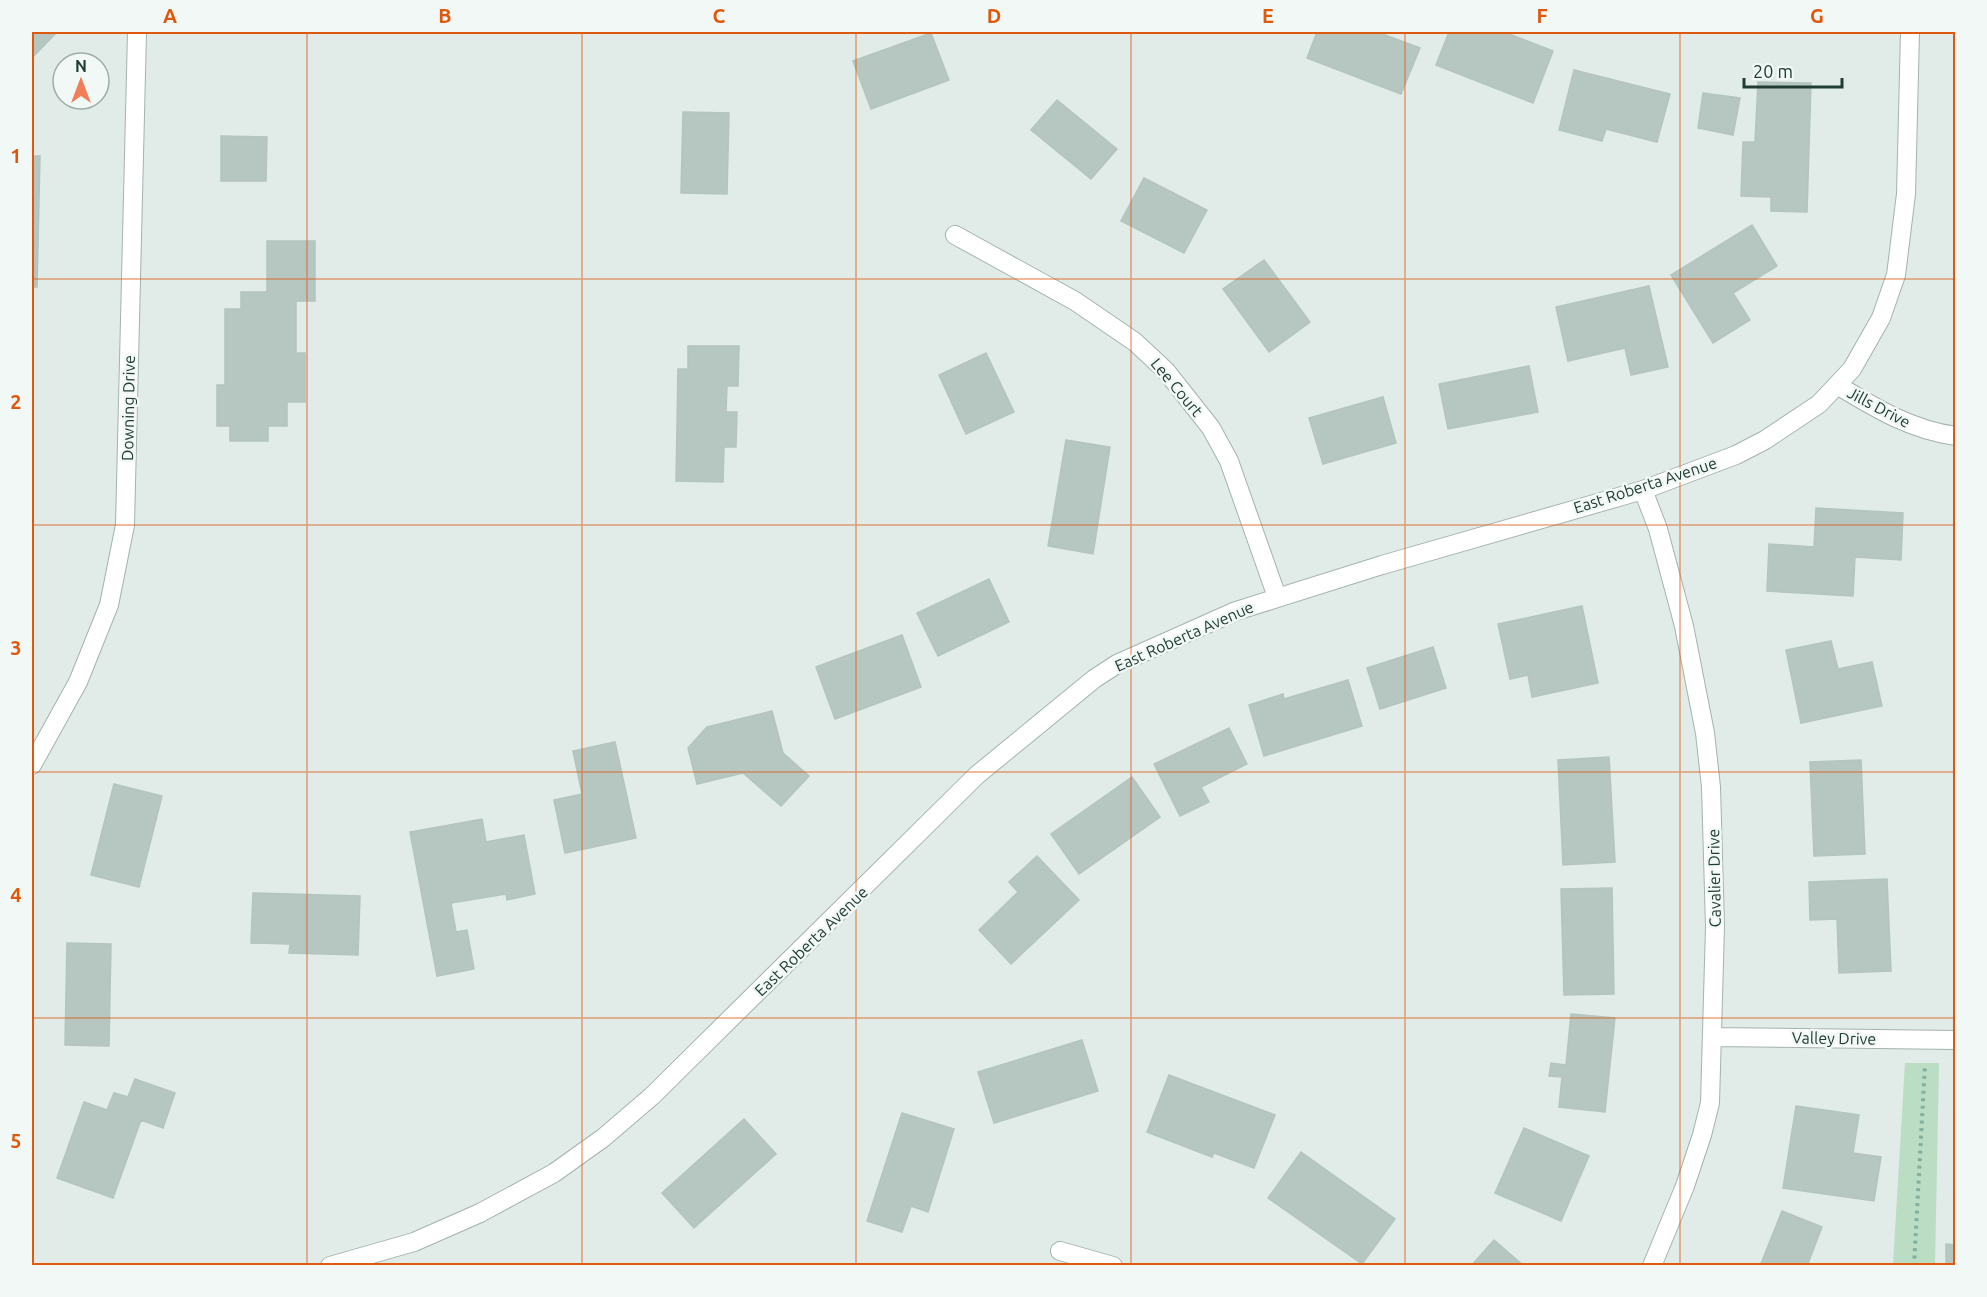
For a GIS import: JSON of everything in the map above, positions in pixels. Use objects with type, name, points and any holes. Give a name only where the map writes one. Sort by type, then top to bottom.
[{"type":"street","name":"Downing Drive","points":[[32,765],[78,682],[109,605],[126,525],[137,32]]},
{"type":"street","points":[[1893,32],[1910,32]]},
{"type":"street","name":"East Roberta Avenue","points":[[330,1266],[414,1242],[480,1213],[554,1173],[603,1138],[652,1096],[977,775],[1094,679],[1117,664],[1175,636],[1277,597],[1643,490],[1736,455],[1766,440],[1819,404],[1852,369],[1881,318],[1896,275],[1906,194],[1910,32]]},
{"type":"street","name":"Lee Court","points":[[955,235],[1075,301],[1135,342],[1166,371],[1211,428],[1229,461],[1277,597]]},
{"type":"street","name":"Jills Drive","points":[[1837,385],[1883,413],[1905,423],[1938,434],[1956,436]]},
{"type":"street","name":"Cavalier Drive","points":[[1643,490],[1658,529],[1684,626],[1705,733],[1711,787],[1715,926],[1710,1103],[1685,1186],[1652,1266]]},
{"type":"street","name":"Valley Drive","points":[[1712,1037],[1956,1040]]},
{"type":"street","points":[[1060,1251],[1113,1266]]},
{"type":"path","points":[[1914,1266],[1926,1039]]},
{"type":"green space","points":[[1905,1063],[1939,1063],[1935,1265],[1893,1265]]},
{"type":"building","points":[[32,32],[57,32],[32,58]]},
{"type":"building","points":[[1317,32],[1377,32],[1420,48],[1401,94],[1307,58]]},
{"type":"building","points":[[1449,32],[1504,32],[1553,51],[1533,103],[1436,65]]},
{"type":"building","points":[[931,33],[949,80],[871,109],[853,61]]},
{"type":"building","points":[[1574,70],[1670,94],[1657,142],[1606,129],[1602,141],[1559,130]]},
{"type":"building","points":[[1758,82],[1811,83],[1807,212],[1771,211],[1771,197],[1741,196],[1743,142],[1755,142]]},
{"type":"building","points":[[1703,93],[1740,98],[1733,135],[1698,128]]},
{"type":"building","points":[[1057,100],[1117,149],[1091,179],[1031,130]]},
{"type":"building","points":[[683,112],[729,113],[727,194],[681,193]]},
{"type":"building","points":[[221,136],[267,137],[266,181],[221,181]]},
{"type":"building","points":[[32,156],[40,156],[37,287],[32,287]]},
{"type":"building","points":[[1144,178],[1207,210],[1184,253],[1121,221]]},
{"type":"building","points":[[1752,225],[1777,266],[1733,293],[1750,320],[1713,343],[1671,275]]},
{"type":"building","points":[[267,241],[315,241],[315,301],[296,301],[296,353],[305,353],[305,402],[287,402],[287,426],[268,426],[268,441],[230,441],[230,426],[217,426],[217,385],[225,385],[225,309],[241,309],[241,292],[267,292]]},
{"type":"building","points":[[1264,260],[1310,322],[1269,352],[1223,289]]},
{"type":"building","points":[[1649,286],[1668,367],[1631,375],[1625,348],[1568,361],[1556,307]]},
{"type":"building","points":[[32,323],[33,323],[32,385]]},
{"type":"building","points":[[688,346],[739,346],[738,386],[727,386],[726,412],[737,412],[736,447],[724,447],[723,482],[676,481],[678,369],[688,369]]},
{"type":"building","points":[[986,353],[1014,412],[966,434],[939,375]]},
{"type":"building","points":[[1529,366],[1538,412],[1448,429],[1439,384]]},
{"type":"building","points":[[1383,397],[1396,443],[1323,464],[1309,418]]},
{"type":"building","points":[[1066,440],[1110,447],[1093,554],[1048,546]]},
{"type":"building","points":[[1816,508],[1903,513],[1901,560],[1855,557],[1853,596],[1767,591],[1769,544],[1814,547]]},
{"type":"building","points":[[989,579],[1009,622],[938,656],[917,613]]},
{"type":"building","points":[[1582,606],[1598,683],[1532,697],[1528,675],[1510,679],[1498,624]]},
{"type":"building","points":[[902,635],[921,687],[835,719],[816,667]]},
{"type":"building","points":[[1831,641],[1838,669],[1872,662],[1882,706],[1801,723],[1786,650]]},
{"type":"building","points":[[1433,647],[1446,688],[1380,709],[1367,668]]},
{"type":"building","points":[[1348,680],[1362,726],[1264,756],[1249,705],[1283,694],[1284,699]]},
{"type":"building","points":[[772,711],[783,753],[809,776],[781,806],[743,773],[697,784],[688,748],[707,727]]},
{"type":"building","points":[[1229,728],[1247,764],[1201,787],[1209,802],[1180,816],[1154,764]]},
{"type":"building","points":[[615,742],[636,838],[565,853],[554,800],[582,794],[573,751]]},
{"type":"building","points":[[1609,757],[1615,862],[1563,865],[1558,760]]},
{"type":"building","points":[[1861,760],[1865,854],[1814,856],[1810,762]]},
{"type":"building","points":[[1132,777],[1160,817],[1079,874],[1051,834]]},
{"type":"building","points":[[114,784],[162,796],[139,887],[91,875]]},
{"type":"building","points":[[482,819],[486,842],[524,835],[535,894],[507,900],[506,894],[451,903],[456,932],[467,930],[474,969],[437,976],[410,832]]},
{"type":"building","points":[[1037,856],[1079,900],[1011,964],[979,930],[1018,892],[1009,882]]},
{"type":"building","points":[[1887,879],[1891,971],[1839,973],[1837,919],[1810,920],[1809,882]]},
{"type":"building","points":[[1612,888],[1614,994],[1564,995],[1561,889]]},
{"type":"building","points":[[1956,889],[1956,942],[1954,941]]},
{"type":"building","points":[[253,893],[360,896],[358,955],[289,953],[290,944],[251,943]]},
{"type":"building","points":[[67,943],[111,944],[109,1046],[65,1045]]},
{"type":"building","points":[[1571,1014],[1615,1018],[1605,1112],[1559,1107],[1562,1077],[1549,1076],[1551,1063],[1566,1065]]},
{"type":"building","points":[[1082,1040],[1098,1091],[994,1123],[978,1072]]},
{"type":"building","points":[[1169,1075],[1275,1115],[1254,1168],[1214,1153],[1212,1157],[1147,1132]]},
{"type":"building","points":[[135,1079],[175,1093],[163,1128],[141,1120],[113,1198],[57,1178],[84,1102],[107,1110],[114,1093],[128,1097]]},
{"type":"building","points":[[1796,1106],[1859,1115],[1853,1153],[1881,1157],[1874,1201],[1783,1188]]},
{"type":"building","points":[[902,1113],[954,1129],[928,1212],[911,1206],[902,1232],[867,1221]]},
{"type":"building","points":[[744,1119],[776,1154],[694,1228],[662,1193]]},
{"type":"building","points":[[1524,1128],[1589,1156],[1561,1221],[1495,1193]]},
{"type":"building","points":[[1301,1152],[1395,1219],[1362,1264],[1268,1198]]},
{"type":"building","points":[[1782,1211],[1822,1227],[1807,1266],[1760,1266]]},
{"type":"building","points":[[1494,1240],[1524,1266],[1471,1266]]},
{"type":"building","points":[[1946,1244],[1956,1245],[1956,1266],[1946,1266]]}]
